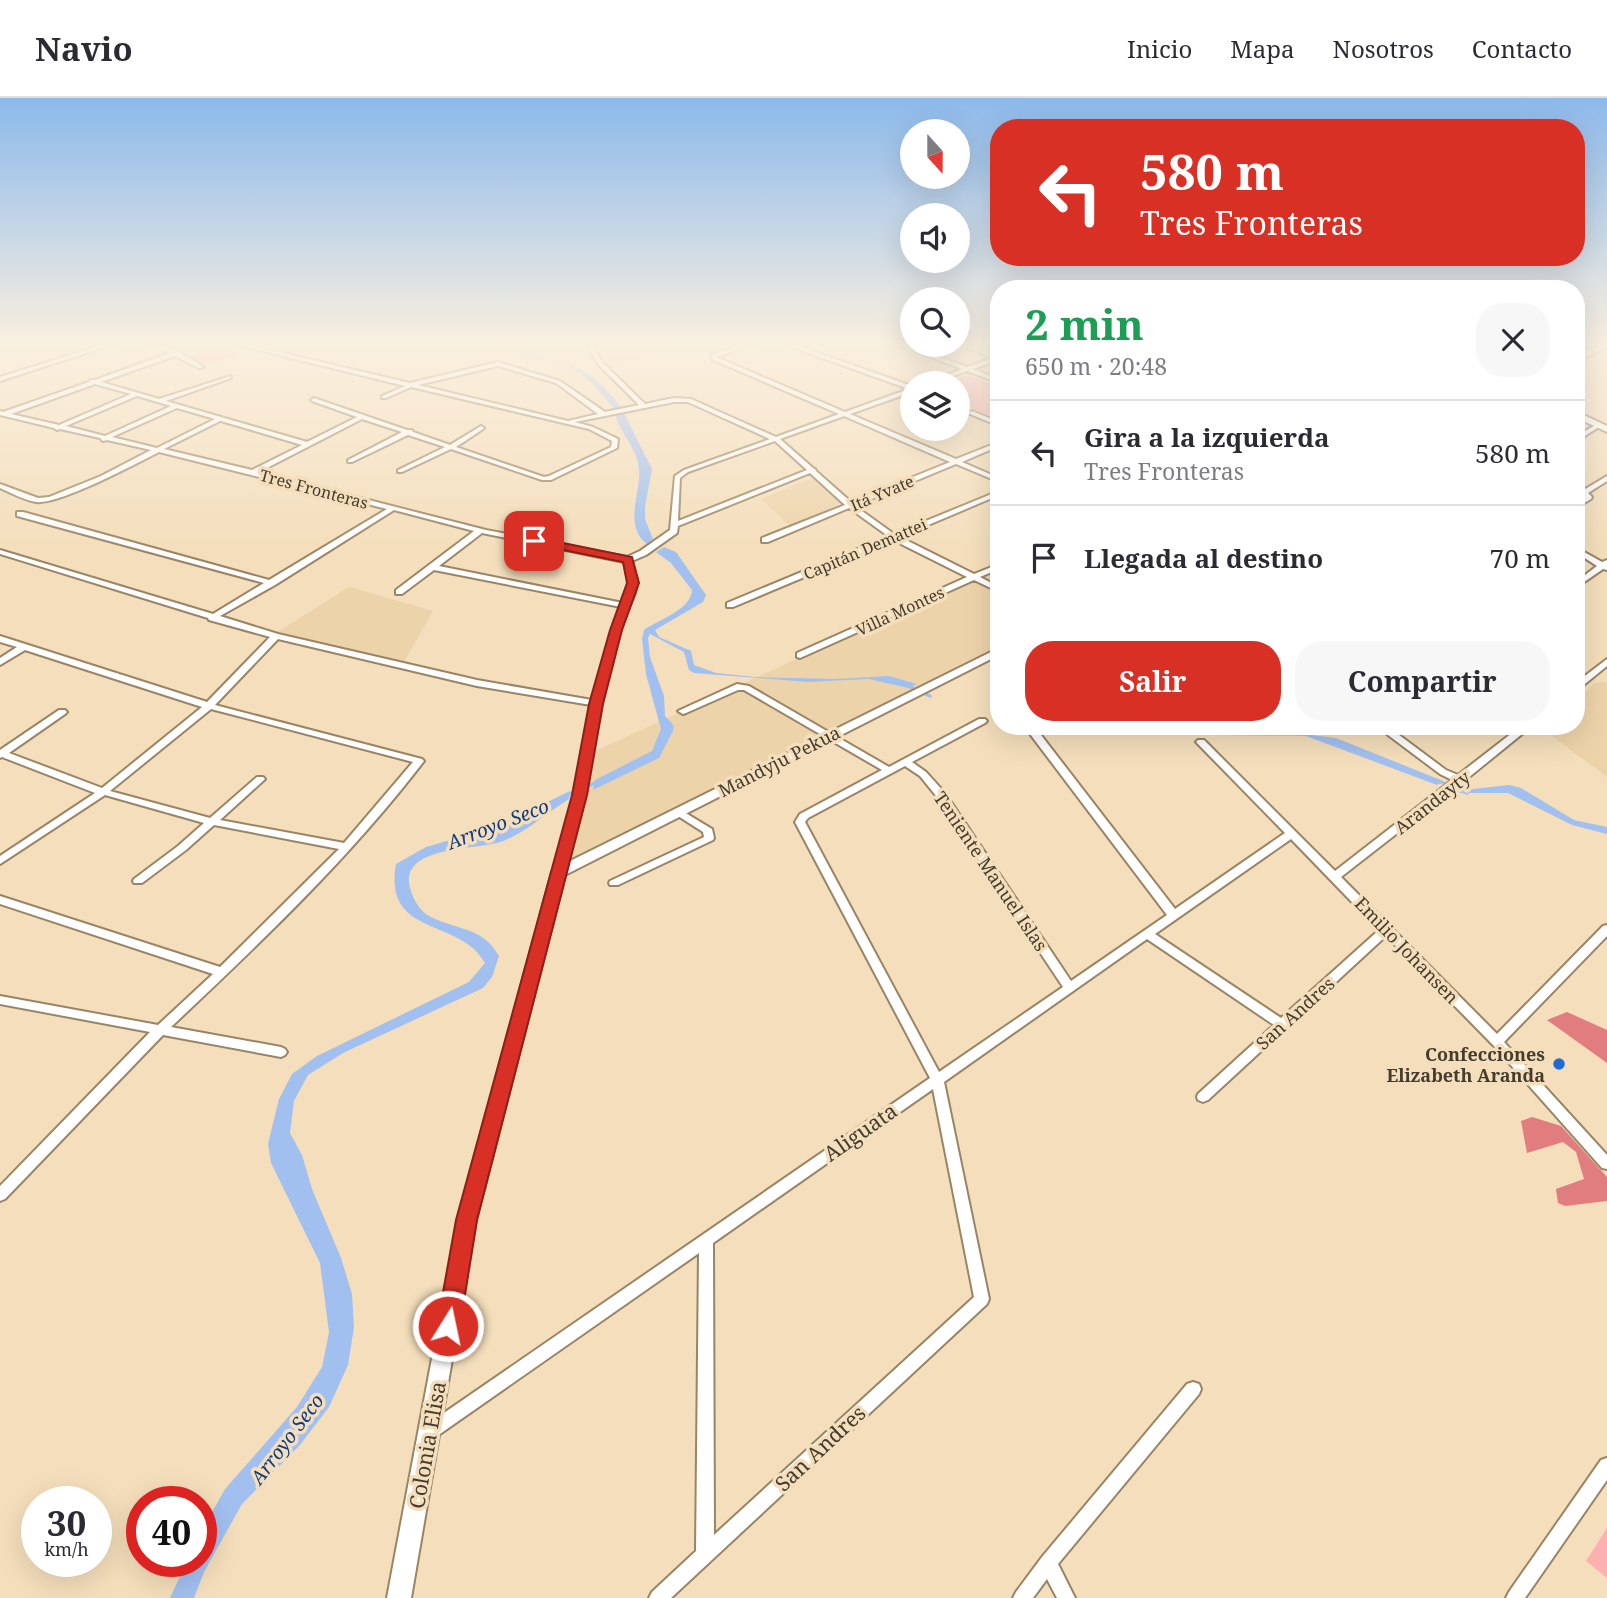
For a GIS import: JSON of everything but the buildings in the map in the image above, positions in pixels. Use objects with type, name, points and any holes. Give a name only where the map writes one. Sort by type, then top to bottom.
[{"type":"street","name":"Tres Fronteras","points":[[1,414],[253,472],[481,530],[628,560]]},
{"type":"street","points":[[57,428],[91,414]]},
{"type":"street","points":[[103,439],[159,414]]},
{"type":"street","points":[[198,414],[307,444]]},
{"type":"street","points":[[357,414],[547,479],[614,448],[616,444],[617,440],[608,435],[530,414]]},
{"type":"street","points":[[565,422],[603,414]]},
{"type":"street","points":[[720,414],[776,439],[851,506],[894,537],[990,585]]},
{"type":"street","points":[[628,560],[670,535],[675,525],[677,477],[686,471],[846,414],[990,476]]},
{"type":"street","points":[[253,472],[363,416]]},
{"type":"street","points":[[1585,419],[1603,427]]},
{"type":"street","points":[[0,486],[37,500],[50,499],[103,477],[218,420]]},
{"type":"street","points":[[1585,435],[1603,427]]},
{"type":"street","points":[[401,471],[451,447],[481,428]]},
{"type":"street","points":[[350,461],[410,431]]},
{"type":"street","name":"Itá Yvate","points":[[765,540],[990,448]]},
{"type":"street","points":[[675,525],[813,470]]},
{"type":"street","points":[[1585,490],[1607,478]]},
{"type":"street","name":"Capitán Demattei","points":[[730,605],[990,497]]},
{"type":"street","points":[[212,618],[391,509]]},
{"type":"street","points":[[20,514],[272,583]]},
{"type":"street","points":[[400,592],[481,530]]},
{"type":"street","points":[[0,552],[276,636],[477,683],[596,704]]},
{"type":"street","points":[[1585,555],[1606,565]]},
{"type":"street","name":"Colonia Elisa","points":[[399,1598],[467,1220],[581,791],[596,704],[616,630],[633,583],[628,560]]},
{"type":"street","points":[[1585,579],[1606,565]]},
{"type":"street","points":[[433,567],[626,606]]},
{"type":"street","name":"Villa Montes","points":[[800,655],[990,570]]},
{"type":"street","points":[[0,861],[103,792],[209,706],[276,636]]},
{"type":"street","points":[[0,639],[209,706],[419,761],[347,847],[160,1030],[0,1195]]},
{"type":"street","points":[[0,662],[24,647]]},
{"type":"street","name":"Mandyju Pekua","points":[[559,872],[990,655]]},
{"type":"street","points":[[1585,680],[1605,666]]},
{"type":"street","points":[[683,711],[742,687],[831,735],[890,771]]},
{"type":"street","points":[[1,754],[62,712]]},
{"type":"street","points":[[937,1079],[800,822],[804,816],[982,721]]},
{"type":"street","points":[[1036,735],[1173,915]]},
{"type":"street","points":[[1393,735],[1459,781]]},
{"type":"street","name":"Arandayty","points":[[1336,876],[1516,735]]},
{"type":"street","name":"Emilio Johansen","points":[[1201,742],[1497,1042],[1607,1164]]},
{"type":"street","points":[[1,754],[103,792],[214,822],[347,847]]},
{"type":"street","name":"Teniente Manuel Islas","points":[[906,762],[932,784],[954,814],[1069,987]]},
{"type":"street","points":[[138,881],[214,822],[260,779]]},
{"type":"street","points":[[614,883],[709,838],[709,833],[678,812]]},
{"type":"street","name":"Aliguata","points":[[430,1432],[1292,834]]},
{"type":"street","points":[[0,900],[221,972]]},
{"type":"street","name":"San Andres","points":[[1203,1097],[1387,929]]},
{"type":"street","points":[[1497,1042],[1607,929]]},
{"type":"street","points":[[1146,933],[1282,1025]]},
{"type":"street","points":[[0,1000],[281,1052]]},
{"type":"street","name":"San Andres","points":[[658,1598],[982,1299],[937,1079]]},
{"type":"street","points":[[705,1553],[706,1239]]},
{"type":"street","points":[[1022,1598],[1193,1389]]},
{"type":"street","points":[[1515,1598],[1607,1466]]},
{"type":"street","points":[[1048,1563],[1066,1598]]},
{"type":"shaded area","points":[[812,478],[840,504],[790,526],[761,499]]},
{"type":"shaded area","points":[[990,570],[990,652],[565,867],[591,753]]},
{"type":"shaded area","points":[[349,587],[433,611],[403,664],[276,633]]},
{"type":"shaded area","points":[[1607,682],[1607,777],[1550,735],[1585,735],[1585,692],[1595,683]]},
{"type":"shaded area","points":[[1567,1012],[1607,1030],[1607,1063],[1547,1020]]},
{"type":"shaded area","points":[[1532,1117],[1561,1126],[1607,1177],[1607,1201],[1565,1206],[1558,1203],[1556,1189],[1584,1179],[1576,1152],[1563,1142],[1527,1153],[1521,1121]]},
{"type":"shaded area","points":[[1607,1528],[1607,1578],[1586,1561]]},
{"type":"water","points":[[615,414],[624,414],[652,469],[645,519],[653,539],[647,544],[636,528],[634,518],[639,479],[638,462]]},
{"type":"water","points":[[664,547],[676,552],[706,595],[703,602],[655,630],[659,637],[691,651],[694,665],[716,673],[755,677],[835,679],[889,676],[917,684],[908,688],[869,679],[808,682],[694,673],[689,670],[684,652],[650,634],[650,657],[664,696],[665,716],[674,726],[673,731],[659,758],[593,790],[595,780],[652,751],[661,729],[646,674],[642,639],[644,630],[680,609],[692,590],[671,563],[656,552]]},
{"type":"water","points":[[1213,735],[1312,735],[1336,738],[1443,781],[1437,785],[1306,736]]},
{"type":"water","points":[[1509,785],[1521,788],[1574,820],[1607,827],[1607,834],[1572,825],[1508,793],[1459,793],[1464,790]]},
{"type":"water","points":[[570,791],[569,799],[527,829],[500,842],[428,857],[416,864],[410,874],[410,888],[424,912],[477,934],[493,947],[499,956],[492,977],[483,988],[343,1053],[308,1075],[294,1101],[290,1133],[302,1155],[352,1294],[354,1327],[348,1365],[329,1407],[300,1445],[242,1504],[217,1549],[217,1503],[225,1489],[297,1407],[322,1367],[329,1332],[320,1263],[271,1163],[268,1144],[279,1099],[292,1074],[317,1056],[469,982],[485,963],[473,949],[459,939],[412,916],[401,904],[395,888],[396,864],[426,847],[496,827]]},
{"type":"water","points":[[180,1577],[202,1577],[194,1598],[170,1598]]},
{"type":"waterway","points":[[906,685],[930,696]]},
{"type":"waterway","points":[[1436,780],[1467,793]]},
{"type":"waterway","name":"Arroyo Seco","points":[[567,795],[597,782]]},
{"type":"place","name":"Confecciones Elizabeth Aranda","points":[[1559,1064]]},
{"type":"route","points":[[448,1326],[467,1220],[580,795],[596,704],[616,630],[633,583],[628,560],[534,541]]}]
